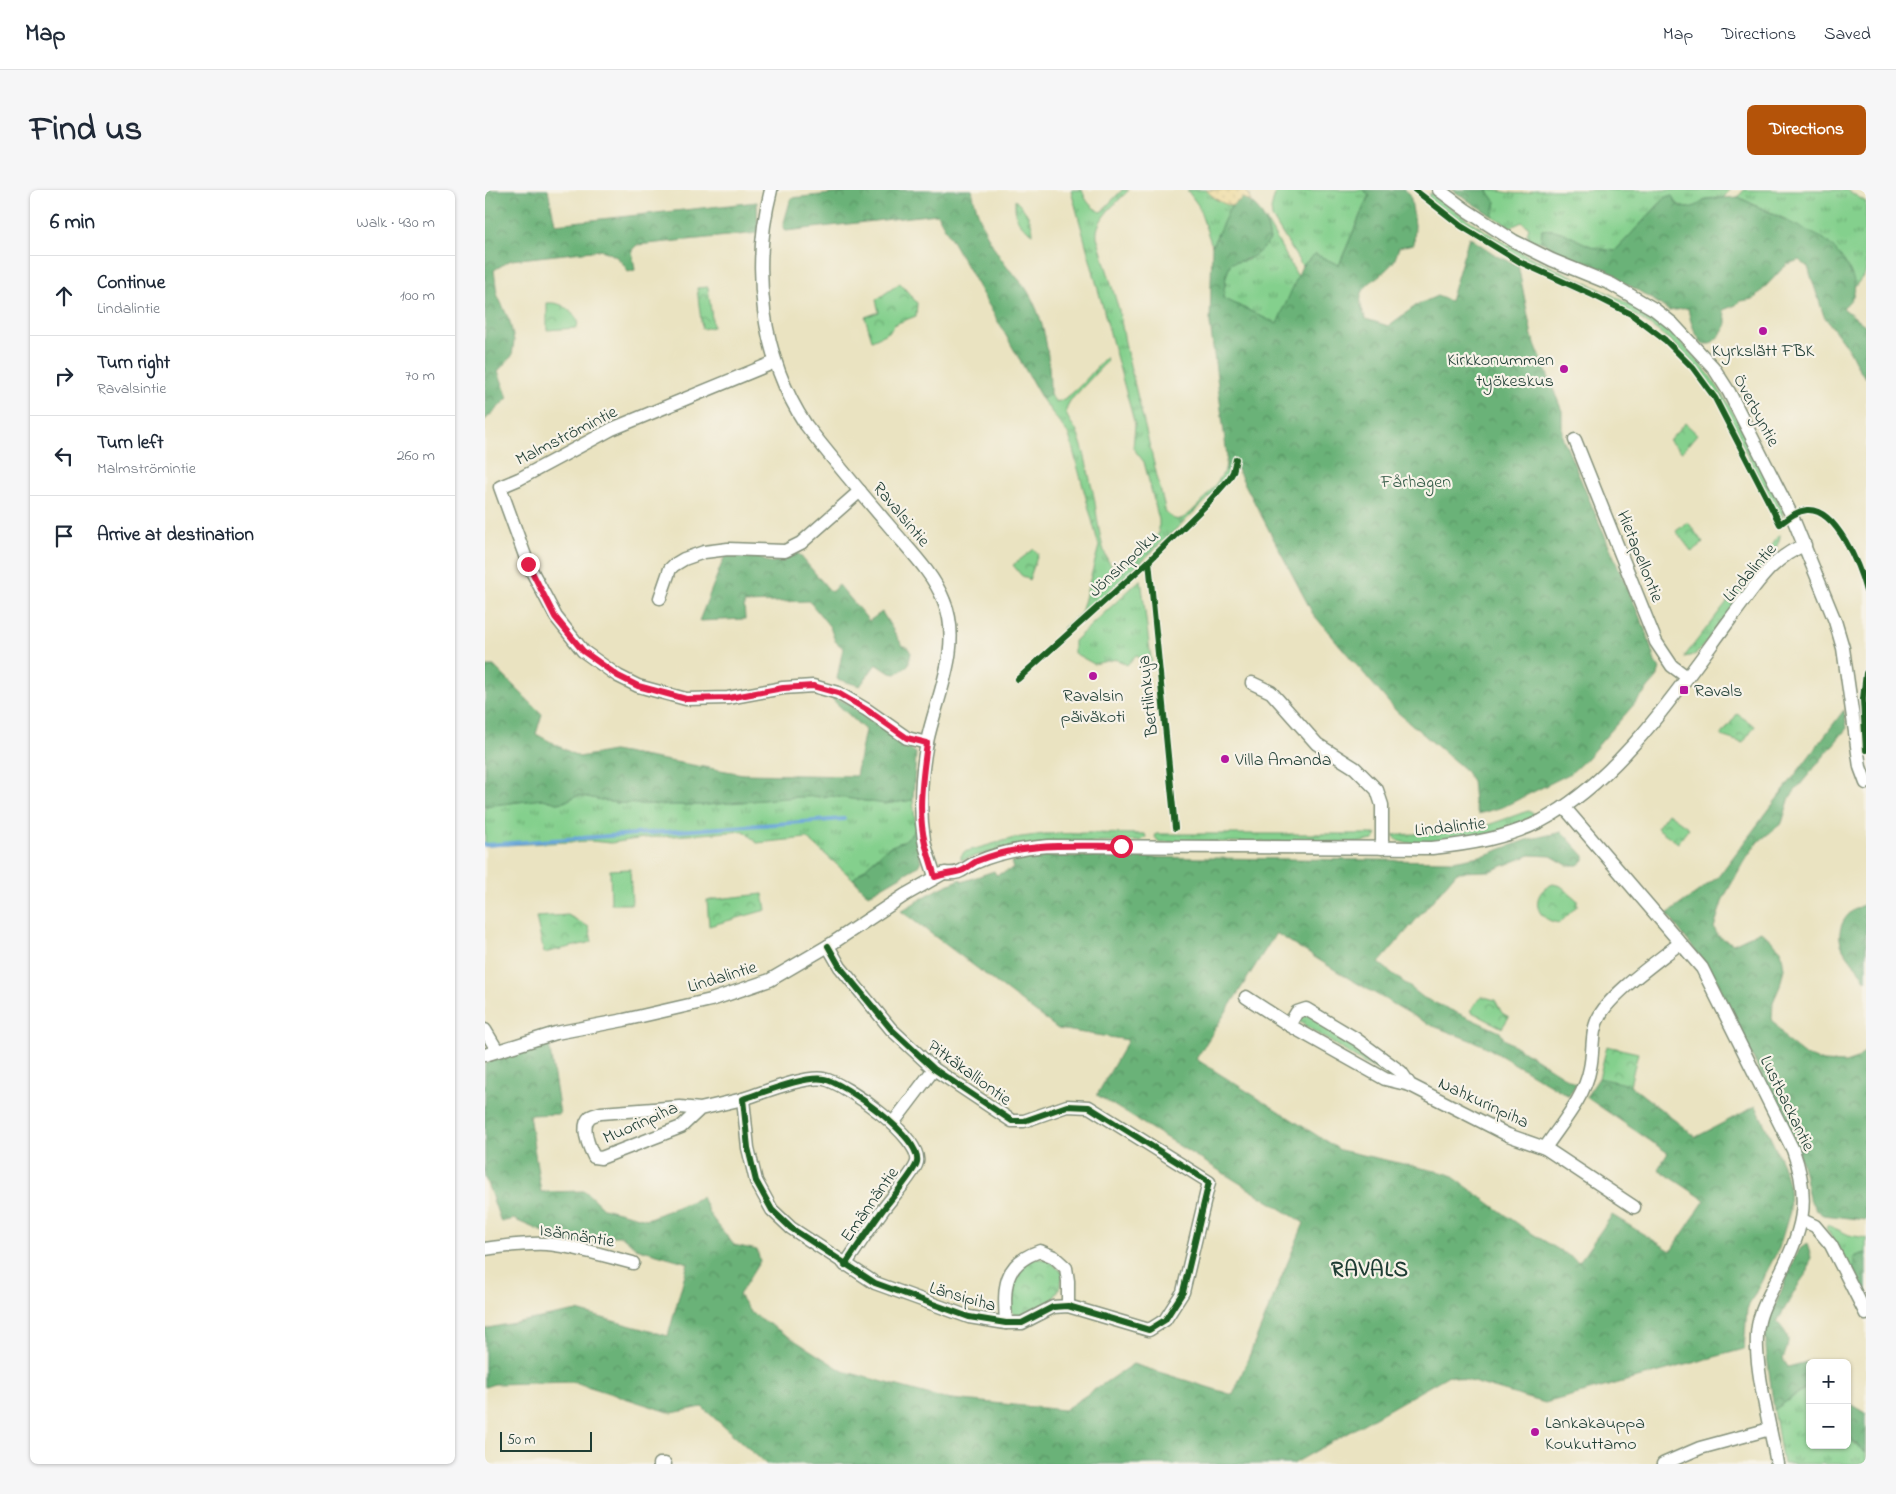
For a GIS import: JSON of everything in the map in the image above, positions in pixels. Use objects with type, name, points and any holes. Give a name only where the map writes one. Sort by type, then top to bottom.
[{"type":"street","name":"Ravalsintie","points":[[771,190],[765,212],[760,263],[767,328],[775,362],[796,409],[819,441],[927,572],[945,602],[951,644],[947,667],[927,743],[922,783],[922,819],[925,842],[940,875]]},
{"type":"street","name":"Överbyntie","points":[[1439,190],[1514,241],[1637,298],[1673,324],[1713,367],[1729,392],[1788,507],[1835,621],[1843,648],[1859,760],[1866,783]]},
{"type":"street","name":"Malmströmintie","points":[[775,362],[612,429],[519,479],[500,487],[528,564],[555,617],[583,651],[618,676],[638,686],[686,699],[729,698],[783,688],[813,686],[838,693],[867,710],[907,738],[927,743]]},
{"type":"street","name":"Hietapellontie","points":[[1575,440],[1656,642],[1671,666],[1687,677]]},
{"type":"street","points":[[660,598],[670,569],[684,559],[704,552],[728,550],[785,551],[801,543],[860,491]]},
{"type":"street","name":"Lindalintie","points":[[491,1052],[556,1033],[711,1000],[770,980],[828,946],[953,865],[967,861],[975,862],[1023,849],[1049,846],[1432,848],[1472,844],[1496,838],[1529,826],[1564,807],[1604,776],[1687,677],[1762,577],[1786,554],[1805,545]]},
{"type":"street","points":[[1252,683],[1271,692],[1317,744],[1355,768],[1377,790],[1382,805],[1382,848]]},
{"type":"street","name":"Lustbackantie","points":[[1564,807],[1702,968],[1793,1150],[1800,1169],[1803,1188],[1802,1220],[1795,1243],[1758,1323],[1759,1370],[1777,1464]]},
{"type":"street","points":[[1545,1148],[1585,1085],[1590,1068],[1594,1032],[1600,1015],[1617,994],[1680,943]]},
{"type":"street","name":"Pitkäkalliontie","points":[[828,946],[840,967],[891,1029],[934,1069],[1012,1121],[1024,1121],[1067,1106],[1089,1107],[1209,1182]]},
{"type":"street","name":"Nahkurinpiha","points":[[1246,997],[1289,1025],[1385,1079],[1409,1085],[1509,1135],[1545,1148],[1634,1207]]},
{"type":"street","name":"Nahkurinpiha","points":[[1289,1025],[1297,1012],[1306,1009],[1364,1044],[1401,1072],[1409,1085]]},
{"type":"street","points":[[485,1030],[491,1052]]},
{"type":"street","points":[[893,1122],[934,1069]]},
{"type":"street","name":"Emännäntie","points":[[823,1078],[841,1086],[893,1122],[915,1150],[917,1162],[845,1265],[791,1228],[772,1210],[757,1181],[748,1148],[743,1099],[806,1080],[823,1078]]},
{"type":"street","name":"Muorinpiha","points":[[700,1109],[689,1122],[681,1127],[601,1158],[594,1156],[587,1138],[587,1121],[591,1116],[601,1113],[680,1107],[700,1109],[743,1099]]},
{"type":"street","name":"Länsipiha","points":[[845,1265],[875,1283],[969,1317],[1006,1323],[1022,1323],[1053,1307],[1068,1306],[1149,1330],[1165,1320],[1183,1292],[1209,1182]]},
{"type":"street","points":[[1802,1220],[1815,1226],[1827,1240],[1866,1314]]},
{"type":"street","name":"Isännäntie","points":[[485,1249],[512,1245],[546,1244],[633,1263]]},
{"type":"street","name":"Länsipiha","points":[[1006,1323],[1004,1291],[1009,1275],[1021,1260],[1040,1251],[1054,1257],[1066,1268],[1068,1306]]},
{"type":"street","points":[[1663,1464],[1700,1448],[1770,1429]]},
{"type":"street","points":[[659,1464],[665,1464]]},
{"type":"green space","points":[[485,190],[548,190],[555,224],[757,202],[758,233],[637,245],[632,250],[635,270],[628,272],[617,258],[601,250],[511,260],[494,270],[497,294],[510,322],[514,341],[512,356],[498,371],[508,398],[485,420]]},
{"type":"green space","points":[[869,190],[972,190],[977,210],[990,240],[1007,267],[1025,287],[1038,312],[1048,353],[1050,395],[1042,399],[937,214],[786,231],[783,226],[791,198]]},
{"type":"green space","points":[[1071,190],[1082,190],[1089,203],[1101,212],[1122,190],[1129,190],[1103,217],[1099,223],[1097,237],[1119,310],[1127,353],[1166,513],[1172,518],[1180,519],[1192,512],[1205,498],[1225,470],[1229,469],[1225,479],[1208,499],[1065,633],[1062,629],[1081,613],[1099,546],[1069,435],[1042,399],[1050,395],[1056,402],[1070,395],[1106,357],[1107,361],[1070,401],[1066,412],[1077,432],[1082,447],[1093,492],[1100,536],[1107,559],[1112,566],[1118,569],[1156,539],[1159,532],[1159,520],[1144,462],[1133,448],[1135,425]]},
{"type":"green space","points":[[1187,190],[1206,190],[1215,199],[1231,206],[1212,246],[1198,205]]},
{"type":"green space","points":[[1276,190],[1363,190],[1369,194],[1339,265],[1315,254],[1302,266],[1272,217],[1271,209]]},
{"type":"green space","name":"Fårhagen","points":[[1363,190],[1405,190],[1410,194],[1415,225],[1414,244],[1399,247],[1392,263],[1362,293],[1362,308],[1366,319],[1388,326],[1417,305],[1437,296],[1450,301],[1469,237],[1497,256],[1518,265],[1532,336],[1562,411],[1562,436],[1647,634],[1655,662],[1660,669],[1657,678],[1587,758],[1571,773],[1503,807],[1478,814],[1474,802],[1472,781],[1464,769],[1396,711],[1313,614],[1237,469],[1225,470],[1227,456],[1210,323],[1212,246],[1231,206],[1243,198],[1255,206],[1265,221],[1270,240],[1254,256],[1231,263],[1226,276],[1223,298],[1277,324],[1302,266],[1315,254],[1339,265],[1369,195]]},
{"type":"green space","points":[[1452,190],[1487,190],[1496,202],[1492,216]]},
{"type":"green space","points":[[1487,190],[1516,194],[1535,190],[1730,190],[1723,198],[1706,199],[1688,208],[1676,202],[1672,196],[1660,203],[1615,251],[1594,247],[1555,230],[1542,230],[1541,242],[1531,240],[1527,234],[1529,227],[1522,222],[1511,227],[1492,216],[1496,202]]},
{"type":"green space","points":[[1744,190],[1847,190],[1866,202],[1866,272],[1854,288],[1849,269],[1785,219],[1738,197]]},
{"type":"green space","points":[[1432,193],[1502,241],[1527,255],[1603,290],[1639,310],[1673,335],[1708,373],[1736,417],[1783,511],[1782,518],[1778,517],[1715,395],[1698,370],[1680,350],[1639,318],[1617,305],[1523,261],[1486,240],[1428,199],[1428,195]]},
{"type":"green space","points":[[1667,196],[1672,196],[1681,207],[1688,208],[1696,206],[1707,199],[1738,197],[1824,239],[1846,264],[1854,281],[1855,289],[1853,296],[1843,308],[1866,326],[1866,378],[1860,371],[1850,351],[1824,316],[1808,267],[1799,260],[1788,264],[1782,269],[1754,299],[1740,301],[1736,305],[1723,310],[1726,320],[1724,329],[1710,344],[1703,344],[1693,327],[1688,308],[1669,311],[1623,282],[1541,242],[1542,230],[1555,230],[1594,247],[1615,251]]},
{"type":"green space","points":[[1015,200],[1028,216],[1032,224],[1033,234],[1020,224],[1016,217]]},
{"type":"green space","points":[[1266,220],[1298,277],[1277,324],[1223,298],[1226,276],[1231,263],[1248,260],[1270,240]]},
{"type":"green space","points":[[900,283],[917,303],[916,316],[895,324],[889,332],[872,340],[865,317],[879,312],[876,300]]},
{"type":"green space","points":[[708,287],[713,327],[702,329],[697,288]]},
{"type":"green space","points":[[547,303],[561,305],[568,310],[578,320],[577,328],[547,330]]},
{"type":"green space","points":[[1685,423],[1697,434],[1682,452],[1669,441]]},
{"type":"green space","points":[[1688,522],[1703,543],[1692,552],[1676,531]]},
{"type":"green space","points":[[1780,534],[1771,557],[1746,593],[1698,652],[1684,657]]},
{"type":"green space","points":[[751,548],[762,559],[772,562],[798,553],[831,592],[839,585],[869,621],[882,612],[902,645],[908,648],[911,653],[908,666],[896,674],[890,673],[876,664],[860,686],[837,679],[843,648],[835,641],[830,627],[809,601],[744,603],[745,619],[699,621],[726,553]]},
{"type":"green space","points":[[1034,549],[1038,554],[1029,580],[1021,575],[1013,565]]},
{"type":"green space","points":[[1141,579],[1152,667],[1136,655],[1127,665],[1116,659],[1094,664],[1074,653],[1074,641]]},
{"type":"green space","points":[[485,666],[494,666],[542,714],[536,734],[579,757],[613,751],[743,774],[856,776],[865,730],[832,699],[835,697],[851,705],[916,753],[913,800],[885,804],[832,796],[795,797],[707,805],[666,805],[616,803],[578,795],[564,802],[557,803],[543,799],[485,806]]},
{"type":"green space","points":[[1844,710],[1847,728],[1790,797],[1782,823],[1758,842],[1744,861],[1723,899],[1714,928],[1718,936],[1733,944],[1761,931],[1781,950],[1784,968],[1780,986],[1773,1002],[1772,1019],[1787,1041],[1806,1056],[1823,1062],[1845,1063],[1857,1059],[1866,1050],[1866,1220],[1823,1215],[1816,1210],[1809,1198],[1804,1172],[1793,1136],[1762,1077],[1714,975],[1667,914],[1718,877]]},
{"type":"green space","points":[[1737,714],[1755,726],[1743,743],[1721,736]]},
{"type":"green space","points":[[578,795],[616,803],[666,805],[707,805],[795,797],[832,796],[885,804],[913,800],[916,829],[904,841],[887,848],[853,879],[807,838],[757,843],[744,831],[644,838],[611,843],[591,841],[485,846],[485,806],[543,799],[558,803]]},
{"type":"green space","points":[[1528,811],[1534,814],[1532,817],[1508,828],[1465,838],[1412,843],[1401,842],[1393,835],[1458,832],[1488,825]]},
{"type":"green space","points":[[1668,813],[1689,828],[1678,843],[1657,828]]},
{"type":"green space","points":[[916,829],[921,861],[918,866],[868,895],[853,879],[887,848],[904,841]]},
{"type":"green space","points":[[1562,832],[1584,856],[1584,860],[1578,865],[1567,865],[1551,856],[1530,855],[1490,871],[1457,872],[1379,963],[1424,998],[1500,1032],[1504,1039],[1576,1084],[1569,1096],[1483,1045],[1428,1024],[1343,975],[1276,933],[1196,1059],[1340,1150],[1449,1174],[1528,1231],[1579,1262],[1612,1215],[1671,1251],[1705,1200],[1658,1169],[1668,1153],[1586,1097],[1599,1078],[1630,1085],[1696,1137],[1756,1106],[1783,1165],[1789,1188],[1790,1211],[1779,1248],[1747,1309],[1744,1349],[1545,1403],[1449,1375],[1293,1464],[766,1464],[702,1407],[672,1413],[574,1382],[494,1384],[485,1387],[485,1329],[577,1311],[668,1336],[688,1263],[636,1248],[622,1236],[601,1236],[586,1245],[569,1243],[513,1219],[501,1222],[485,1177],[485,1064],[507,1055],[549,1044],[560,1114],[529,1115],[541,1192],[585,1191],[603,1208],[647,1219],[702,1197],[710,1215],[734,1245],[757,1250],[760,1261],[739,1295],[750,1312],[843,1371],[942,1398],[1064,1410],[1133,1364],[1233,1395],[1304,1223],[1097,1095],[1128,1040],[1058,1029],[901,911],[936,890],[961,879],[962,882],[994,871],[996,875],[1013,869],[1011,862],[1042,856],[1453,861],[1485,855],[1526,840]]},
{"type":"green space","points":[[1045,834],[1145,834],[1146,837],[1141,841],[1014,846],[961,860],[964,852],[1014,838]]},
{"type":"green space","points":[[1156,834],[1377,835],[1373,840],[1363,842],[1159,842],[1155,837]]},
{"type":"green space","points":[[630,869],[632,904],[611,904],[610,870]]},
{"type":"green space","points":[[1553,884],[1561,886],[1577,900],[1577,906],[1560,923],[1545,917],[1540,912],[1538,906],[1540,894],[1545,888]]},
{"type":"green space","points":[[763,894],[766,910],[709,926],[707,900]]},
{"type":"green space","points":[[1866,904],[1866,981],[1845,952],[1841,944],[1840,930],[1852,911]]},
{"type":"green space","points":[[568,915],[589,927],[592,942],[544,953],[536,917]]},
{"type":"green space","points":[[1481,996],[1495,1000],[1502,1013],[1509,1017],[1502,1028],[1470,1011]]},
{"type":"green space","points":[[1304,1011],[1395,1071],[1391,1077],[1365,1064],[1298,1021]]},
{"type":"green space","points":[[1607,1046],[1638,1053],[1630,1085],[1599,1078]]},
{"type":"green space","points":[[1828,1225],[1849,1235],[1866,1238],[1866,1253],[1856,1256],[1852,1274],[1826,1228]]},
{"type":"green space","points":[[1807,1244],[1811,1257],[1808,1271],[1777,1322],[1788,1339],[1783,1359],[1788,1367],[1806,1362],[1806,1388],[1774,1410],[1766,1348],[1766,1328],[1798,1250]]},
{"type":"green space","points":[[1866,1253],[1866,1297],[1855,1281],[1853,1268],[1856,1256]]},
{"type":"green space","points":[[1036,1258],[1049,1260],[1063,1273],[1058,1290],[1051,1302],[1039,1311],[1023,1318],[1015,1315],[1012,1311],[1009,1299],[1010,1287],[1019,1268]]},
{"type":"green space","points":[[1806,1388],[1806,1449],[1851,1449],[1851,1440],[1855,1445],[1866,1452],[1866,1464],[1783,1464],[1774,1410]]},
{"type":"green space","points":[[1851,1404],[1866,1413],[1866,1452],[1852,1440]]},
{"type":"sand","points":[[1206,190],[1244,190],[1250,195],[1251,202],[1243,198],[1231,206],[1217,200]]},
{"type":"waterway","points":[[485,845],[844,819]]},
{"type":"cycle path","points":[[1415,190],[1461,226],[1520,262],[1631,314],[1665,340],[1693,368],[1715,398],[1780,524],[1796,513],[1807,510],[1818,512],[1828,519],[1837,529],[1853,555],[1866,591]]},
{"type":"cycle path","name":"Jönsinpolku","points":[[1018,679],[1149,561],[1207,504],[1229,479],[1236,459]]},
{"type":"cycle path","name":"Jönsinpolku","points":[[1149,561],[1175,828]]},
{"type":"cycle path","points":[[1866,673],[1863,699],[1866,750]]},
{"type":"cycle path","points":[[828,946],[840,967],[891,1029],[934,1069],[1012,1121],[1024,1121],[1067,1106],[1089,1107],[1209,1182],[1183,1292],[1165,1320],[1149,1330],[1068,1306],[1053,1307],[1022,1323],[1006,1323],[969,1317],[875,1283],[791,1228],[772,1210],[756,1181],[748,1148],[743,1099],[795,1082],[816,1078],[824,1079],[848,1090],[864,1101],[908,1139],[915,1152],[917,1162],[915,1167],[882,1211],[868,1231],[859,1245],[854,1252],[850,1258],[845,1265]]},
{"type":"place","name":"Kyrkslätt FBK","points":[[1763,331]]},
{"type":"place","name":"Kirkkonummen työkeskus","points":[[1564,369]]},
{"type":"place","name":"Ravalsin päiväkoti","points":[[1093,676]]},
{"type":"place","name":"Ravals","points":[[1684,690]]},
{"type":"place","name":"Villa Amanda","points":[[1225,759]]},
{"type":"place","name":"Lankakauppa Koukuttamo","points":[[1535,1432]]},
{"type":"district","name":"RAVALS","points":[[1370,1268]]},
{"type":"route","points":[[528,564],[555,617],[583,651],[618,676],[638,686],[686,699],[729,698],[783,688],[813,686],[838,693],[867,710],[907,738],[927,743],[922,783],[922,819],[925,842],[935,877],[945,873],[953,874],[969,868],[975,862],[1023,849],[1049,846],[1121,846]]}]
